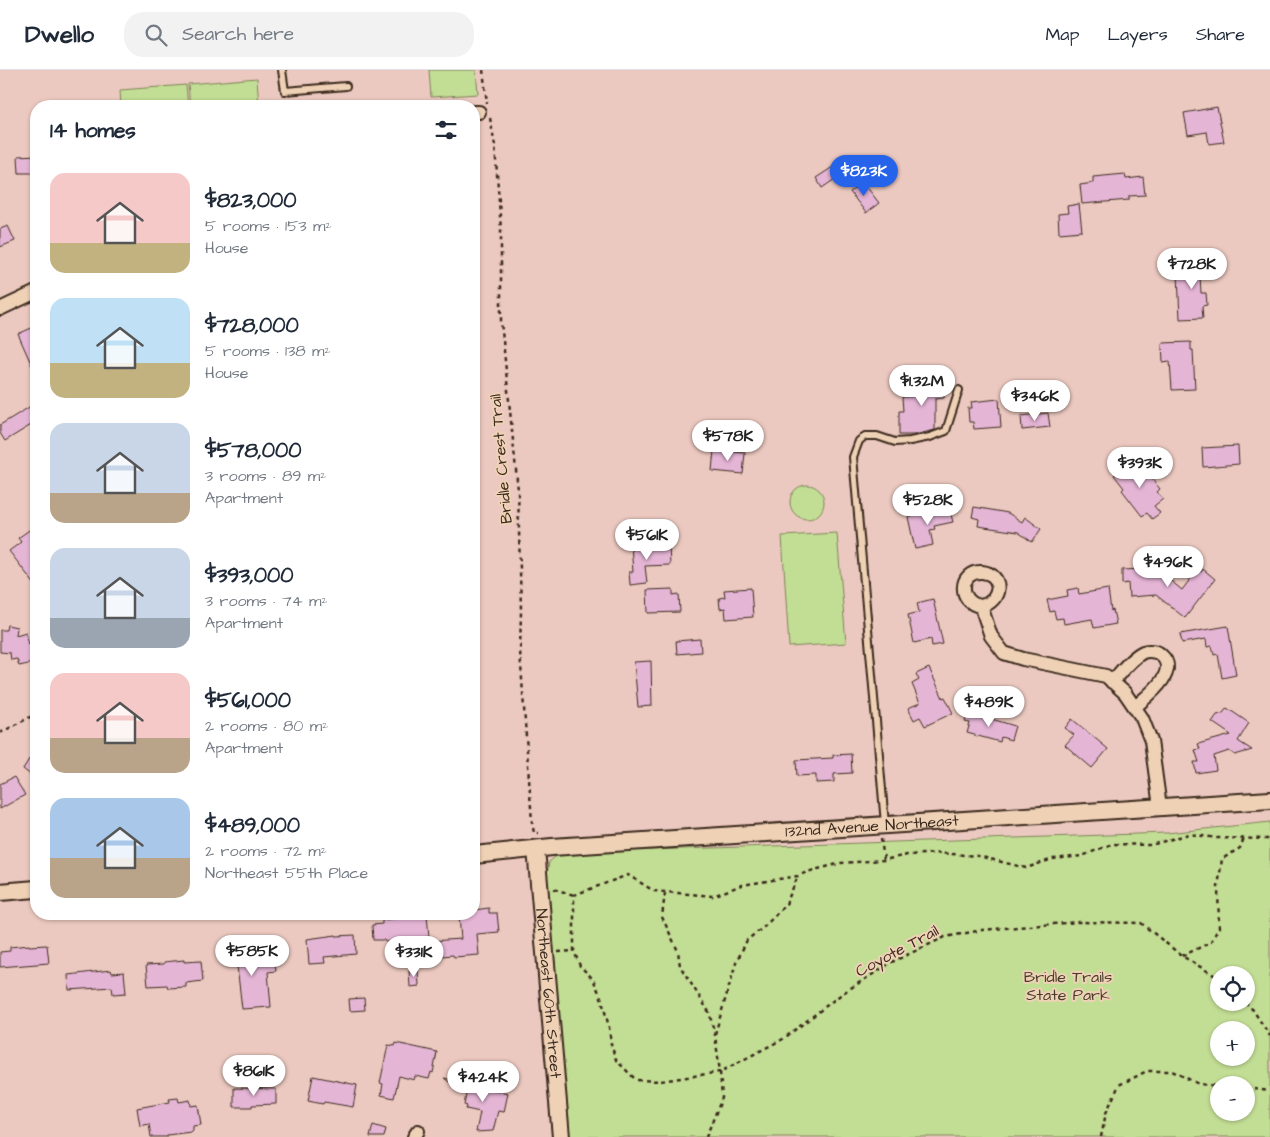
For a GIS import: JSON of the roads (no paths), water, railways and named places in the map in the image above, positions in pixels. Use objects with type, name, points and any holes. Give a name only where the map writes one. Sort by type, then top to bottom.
[{"type":"street","points":[[0,309],[30,295]]},
{"type":"street","points":[[981,606],[991,636],[1004,653],[1023,659],[1106,676],[1125,693],[1142,718],[1151,740],[1160,807]]},
{"type":"street","points":[[1112,682],[1134,658],[1144,652],[1154,651],[1161,655],[1166,662],[1167,670],[1164,678],[1158,687],[1135,707]]},
{"type":"street","name":"132nd Avenue Northeast","points":[[480,854],[536,849],[883,829],[1270,800]]},
{"type":"street","name":"Northeast 60th Street","points":[[536,849],[561,1137]]},
{"type":"street","points":[[0,892],[30,890]]},
{"type":"lane","points":[[282,70],[285,91],[346,86]]},
{"type":"lane","points":[[883,829],[853,457],[859,441],[865,436],[877,436],[895,442],[930,437],[946,431],[959,390]]},
{"type":"park label","name":"Bridle Trails State Park","points":[[1068,986]]}]
